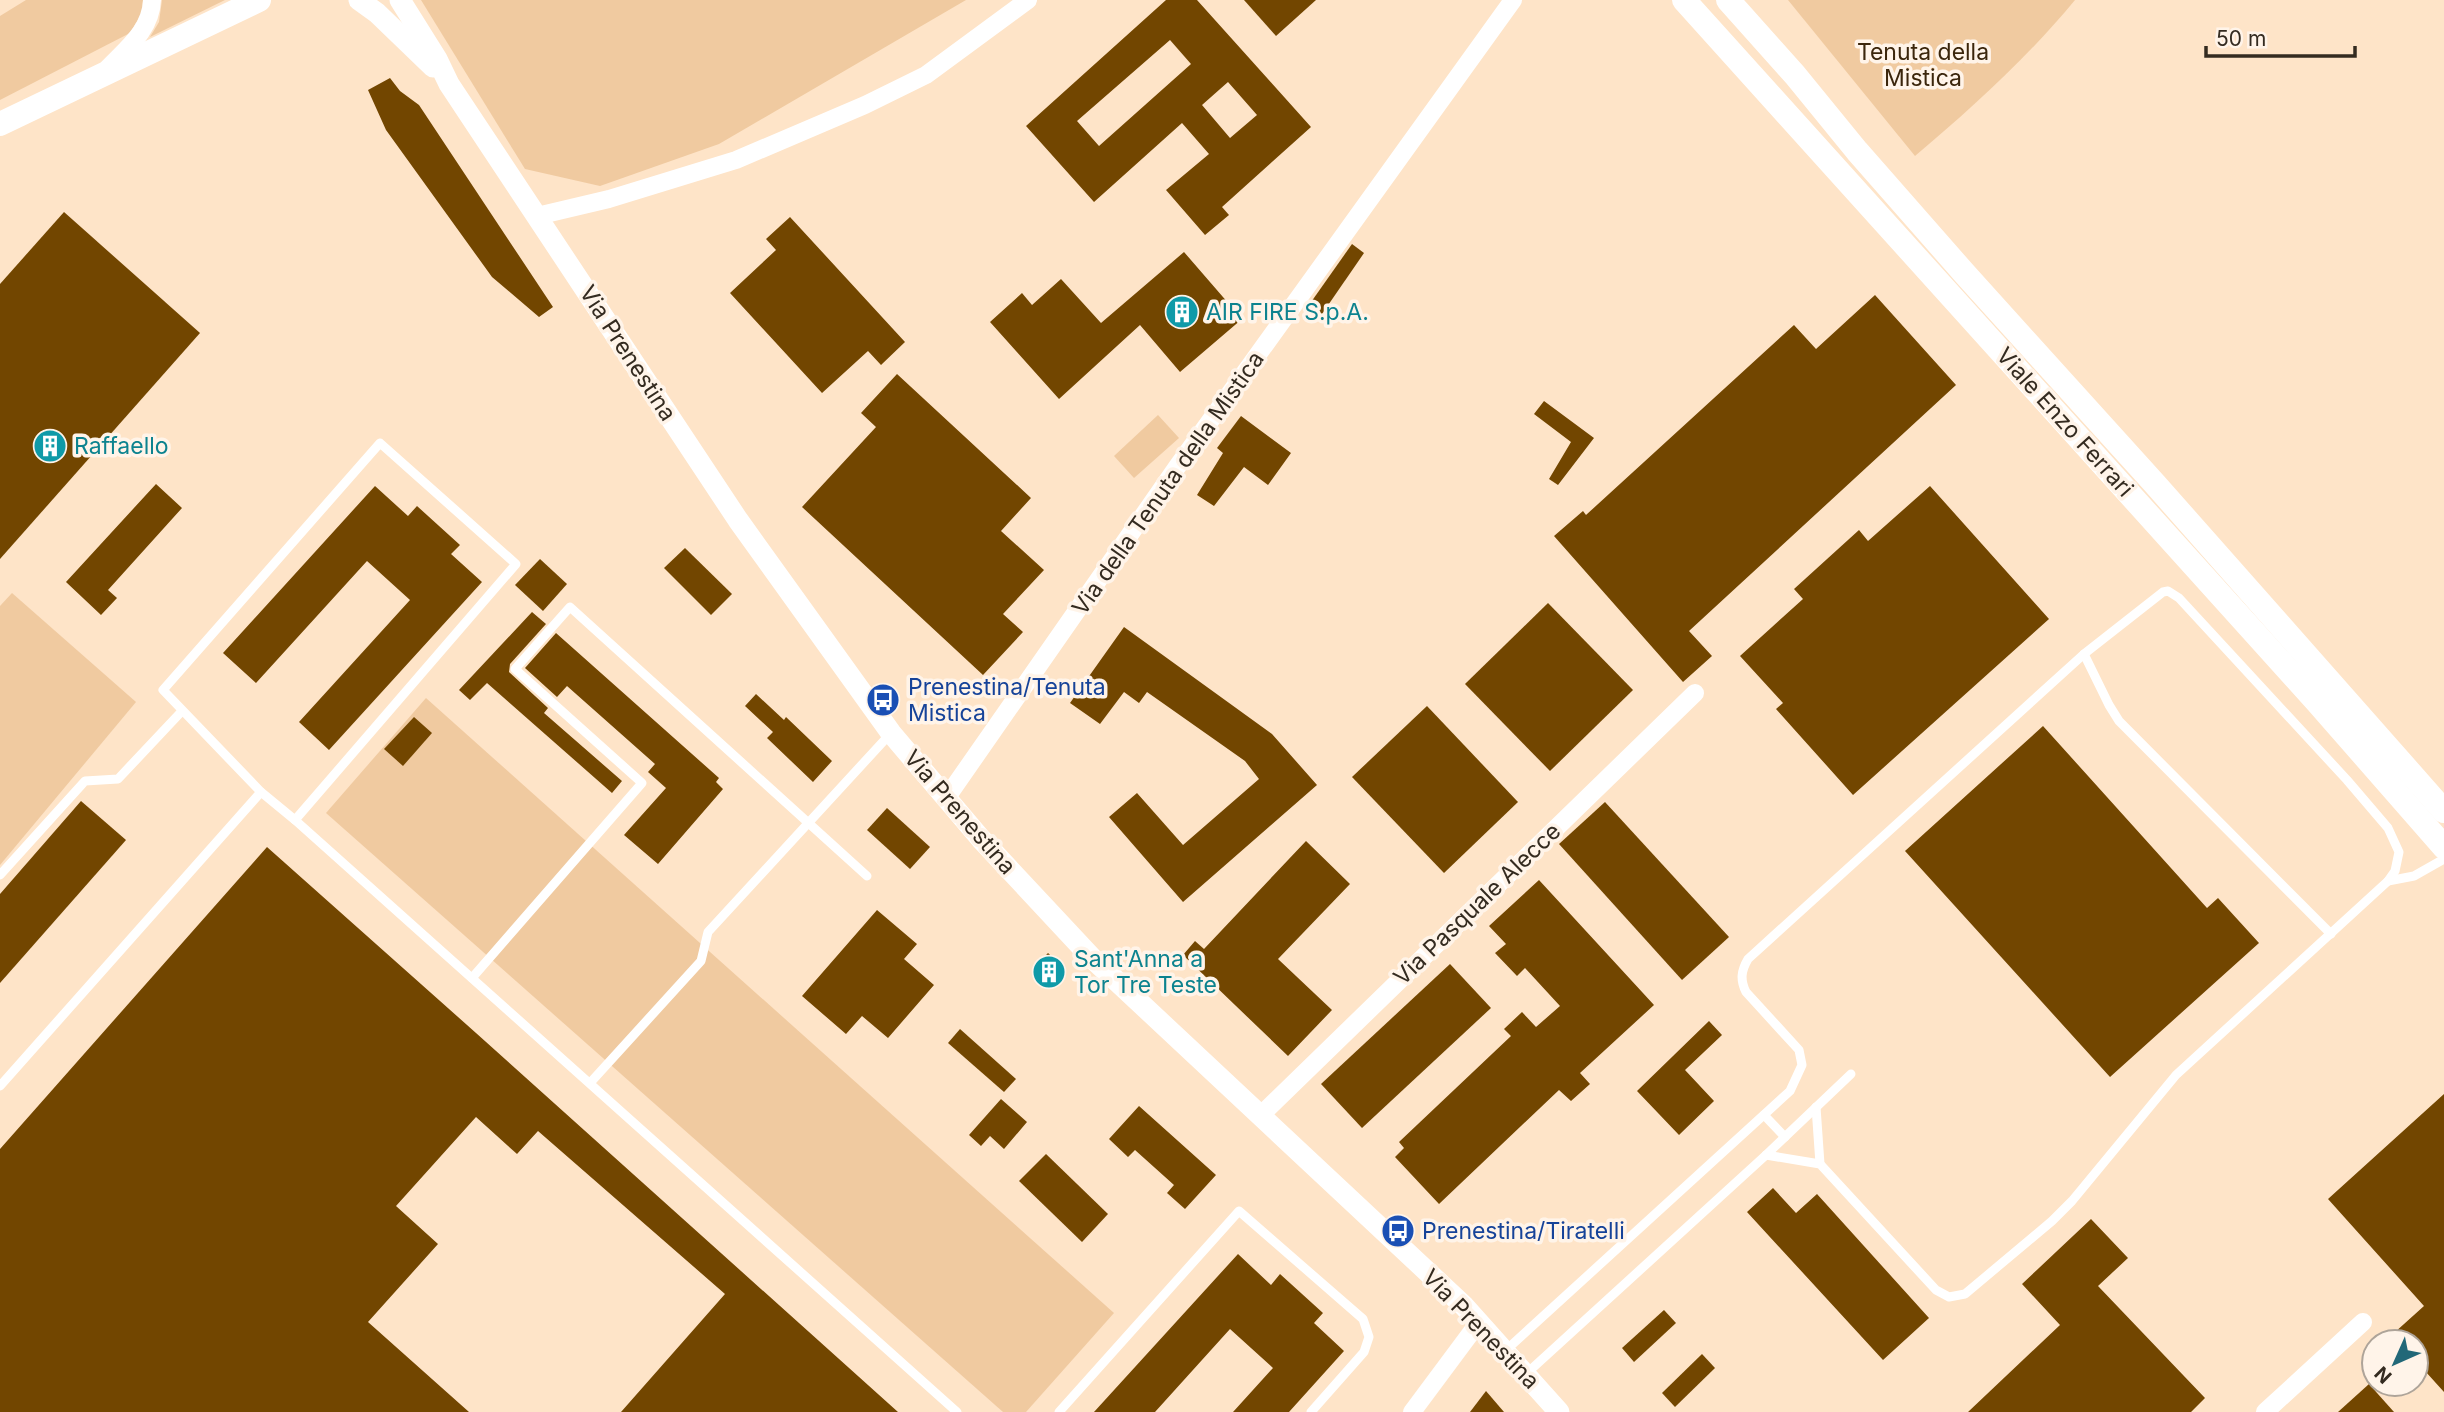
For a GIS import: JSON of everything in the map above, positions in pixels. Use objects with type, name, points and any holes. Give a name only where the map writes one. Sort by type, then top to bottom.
[{"type":"main road","points":[[0,124],[259,0]]},
{"type":"main road","name":"Viale Enzo Ferrari","points":[[1684,0],[2317,702],[2444,847]]},
{"type":"main road","name":"Viale Enzo Ferrari","points":[[1732,3],[1965,274],[2444,811]]},
{"type":"street","points":[[101,76],[144,29],[150,17],[152,0]]},
{"type":"street","name":"Via Prenestina","points":[[359,0],[377,13],[449,84]]},
{"type":"street","name":"Via Prenestina","points":[[400,0],[449,84],[738,520],[891,733],[1091,958],[1479,1322],[1559,1412]]},
{"type":"street","points":[[537,216],[609,199],[736,160],[865,105],[926,75],[1028,0]]},
{"type":"street","name":"Via della Tenuta della Mistica","points":[[947,797],[1177,467],[1513,0]]},
{"type":"street","name":"Via Pasquale Alecce","points":[[1260,1116],[1695,693]]},
{"type":"street","points":[[1412,1412],[1479,1322]]},
{"type":"street","points":[[2265,1412],[2363,1322]]},
{"type":"lane","points":[[295,820],[516,564],[380,443],[163,690],[261,792],[957,1412]]},
{"type":"lane","points":[[1505,1351],[1790,1091],[1799,1076],[1802,1061],[1796,1045],[1746,992],[1741,975],[1748,959],[2084,654],[2158,594],[2168,592],[2179,598],[2388,828],[2399,852],[2395,870],[2388,881],[2176,1075],[2091,1180],[2052,1221],[1973,1289],[1960,1296],[1944,1295],[1936,1290],[1820,1164],[1766,1155]]},
{"type":"lane","points":[[472,978],[642,783],[515,669],[570,607],[867,876]]},
{"type":"lane","points":[[2084,654],[2119,721],[2330,934]]},
{"type":"lane","points":[[0,875],[85,781],[117,779],[182,710]]},
{"type":"lane","points":[[590,1083],[702,961],[708,932],[891,733]]},
{"type":"lane","points":[[0,1086],[261,792]]},
{"type":"lane","points":[[2388,881],[2424,872],[2444,859]]},
{"type":"lane","points":[[1526,1374],[1851,1074]]},
{"type":"lane","points":[[1816,1107],[1820,1164]]},
{"type":"lane","points":[[1764,1115],[1784,1137]]},
{"type":"lane","points":[[1059,1412],[1239,1211],[1363,1319],[1369,1336],[1364,1352],[1311,1412]]},
{"type":"green space","points":[[26,0],[143,0],[142,13],[130,33],[0,100],[0,16]]},
{"type":"green space","points":[[162,0],[225,0],[150,37],[159,22]]},
{"type":"green space","points":[[421,0],[966,0],[719,144],[600,186],[525,169]]},
{"type":"green space","name":"Tenuta della Mistica","points":[[1788,0],[2075,0],[1998,82],[1915,156]]},
{"type":"green space","points":[[1158,415],[1179,438],[1134,478],[1114,456]]},
{"type":"green space","points":[[12,593],[136,702],[0,865],[0,606]]},
{"type":"green space","points":[[426,698],[1114,1313],[1026,1412],[1003,1412],[326,813]]},
{"type":"building","points":[[1166,0],[1197,0],[1311,127],[1222,207],[1229,215],[1205,235],[1166,190],[1209,154],[1182,123],[1094,202],[1026,126]],"holes":[[[1170,40],[1191,64],[1099,146],[1077,121]],[[1228,82],[1257,115],[1230,138],[1202,105]]]},
{"type":"building","points":[[1244,0],[1316,0],[1276,36]]},
{"type":"building","points":[[390,78],[400,91],[419,105],[553,307],[539,317],[492,277],[386,130],[368,90]]},
{"type":"building","name":"Raffaello","points":[[64,212],[200,333],[0,559],[0,284]]},
{"type":"building","points":[[790,217],[905,342],[881,365],[868,351],[822,393],[730,293],[776,250],[766,239]]},
{"type":"building","points":[[1352,244],[1364,253],[1322,314],[1309,305]]},
{"type":"building","points":[[1184,252],[1242,319],[1180,372],[1140,325],[1059,399],[990,322],[1022,293],[1032,305],[1061,279],[1101,323]]},
{"type":"building","points":[[1875,295],[1956,385],[1689,631],[1712,656],[1683,682],[1554,536],[1583,511],[1586,515],[1794,325],[1816,349]]},
{"type":"building","points":[[897,374],[1031,498],[1001,531],[1044,570],[1003,614],[1023,632],[983,675],[802,507],[876,427],[861,413]]},
{"type":"building","points":[[1544,401],[1594,438],[1558,485],[1549,479],[1571,442],[1534,414]]},
{"type":"building","points":[[1241,416],[1291,453],[1268,485],[1244,467],[1214,506],[1197,495],[1223,453],[1217,448]]},
{"type":"building","points":[[156,484],[182,508],[108,590],[117,598],[101,615],[66,582]]},
{"type":"building","points":[[375,486],[408,516],[417,506],[460,545],[451,554],[482,582],[329,750],[299,722],[410,600],[367,561],[256,683],[223,653]]},
{"type":"building","points":[[1930,486],[2049,619],[1853,795],[1776,709],[1783,703],[1740,656],[1803,599],[1794,589],[1859,530],[1868,541]]},
{"type":"building","points":[[685,548],[732,594],[711,615],[664,568]]},
{"type":"building","points":[[540,559],[567,584],[543,611],[515,585]]},
{"type":"building","points":[[1548,603],[1633,690],[1550,771],[1465,684]]},
{"type":"building","points":[[532,612],[546,624],[510,664],[509,672],[548,708],[544,713],[622,781],[612,793],[487,683],[470,700],[459,690]]},
{"type":"building","points":[[1124,627],[1272,734],[1317,785],[1183,902],[1109,817],[1137,793],[1183,845],[1259,779],[1245,761],[1147,692],[1139,703],[1124,692],[1100,724],[1070,703]]},
{"type":"building","points":[[556,633],[719,778],[716,782],[723,789],[658,864],[624,835],[666,788],[648,772],[655,764],[567,686],[557,697],[525,668]]},
{"type":"building","points":[[756,694],[784,720],[786,717],[832,761],[813,782],[767,738],[773,732],[745,706]]},
{"type":"building","points":[[1427,706],[1518,802],[1444,873],[1352,777]]},
{"type":"building","points":[[414,717],[432,733],[403,766],[384,749]]},
{"type":"building","points":[[2043,726],[2207,908],[2218,898],[2259,943],[2110,1077],[1905,851]]},
{"type":"building","points":[[81,801],[126,840],[0,983],[0,894]]},
{"type":"building","points":[[1605,802],[1729,937],[1682,980],[1559,844]]},
{"type":"building","points":[[887,808],[930,847],[910,869],[867,830]]},
{"type":"building","points":[[1306,841],[1350,884],[1278,959],[1332,1010],[1288,1056],[1183,955],[1195,941],[1204,949]]},
{"type":"building","points":[[267,847],[898,1412],[621,1412],[725,1294],[538,1131],[517,1154],[476,1117],[396,1206],[438,1244],[368,1322],[469,1412],[0,1412],[0,1149]]},
{"type":"building","points":[[1539,880],[1654,1005],[1580,1073],[1590,1084],[1571,1101],[1559,1090],[1439,1204],[1395,1157],[1404,1148],[1399,1142],[1511,1036],[1504,1029],[1522,1012],[1536,1027],[1560,1006],[1525,968],[1517,976],[1495,953],[1506,944],[1489,926]]},
{"type":"building","points":[[877,910],[917,944],[904,959],[934,985],[888,1038],[862,1016],[846,1034],[802,996]]},
{"type":"building","name":"Sant'Anna a Tor Tre Teste","points":[[1048,953],[1062,966],[1049,979],[1036,966]]},
{"type":"building","points":[[1450,964],[1491,1008],[1362,1128],[1321,1084]]},
{"type":"building","points":[[1709,1021],[1722,1035],[1685,1070],[1714,1101],[1679,1135],[1637,1091]]},
{"type":"building","points":[[960,1029],[1016,1079],[1004,1092],[948,1043]]},
{"type":"building","points":[[2444,1094],[2444,1392],[2430,1376],[2430,1328],[2400,1328],[2424,1306],[2328,1199]]},
{"type":"building","points":[[1001,1099],[1027,1122],[1004,1149],[990,1136],[981,1146],[969,1135]]},
{"type":"building","points":[[1139,1106],[1216,1175],[1185,1209],[1167,1193],[1174,1185],[1135,1150],[1128,1157],[1109,1139]]},
{"type":"building","points":[[1046,1154],[1108,1214],[1082,1242],[1019,1181]]},
{"type":"building","points":[[1773,1188],[1796,1213],[1817,1194],[1929,1318],[1883,1360],[1747,1212]]},
{"type":"building","points":[[2091,1219],[2128,1258],[2098,1286],[2205,1398],[2191,1412],[1968,1412],[2060,1325],[2022,1284]]},
{"type":"building","points":[[1238,1254],[1271,1285],[1280,1274],[1323,1313],[1314,1323],[1344,1351],[1289,1412],[1233,1412],[1273,1368],[1230,1329],[1155,1412],[1094,1412]]},
{"type":"building","points":[[1664,1310],[1676,1323],[1634,1362],[1622,1348]]},
{"type":"building","points":[[1702,1354],[1715,1368],[1675,1407],[1662,1393]]},
{"type":"building","points":[[1486,1391],[1504,1412],[1470,1412]]},
{"type":"building","points":[[2360,1392],[2360,1398],[2382,1398],[2394,1412],[2338,1412]]},
{"type":"place","name":"AIR FIRE S.p.A.","points":[[1182,312]]},
{"type":"place","name":"Raffaello","points":[[50,446]]},
{"type":"place","name":"Prenestina/Tenuta Mistica","points":[[883,700]]},
{"type":"place","name":"Sant'Anna a Tor Tre Teste","points":[[1049,972]]},
{"type":"place","name":"Prenestina/Tiratelli","points":[[1398,1231]]}]
